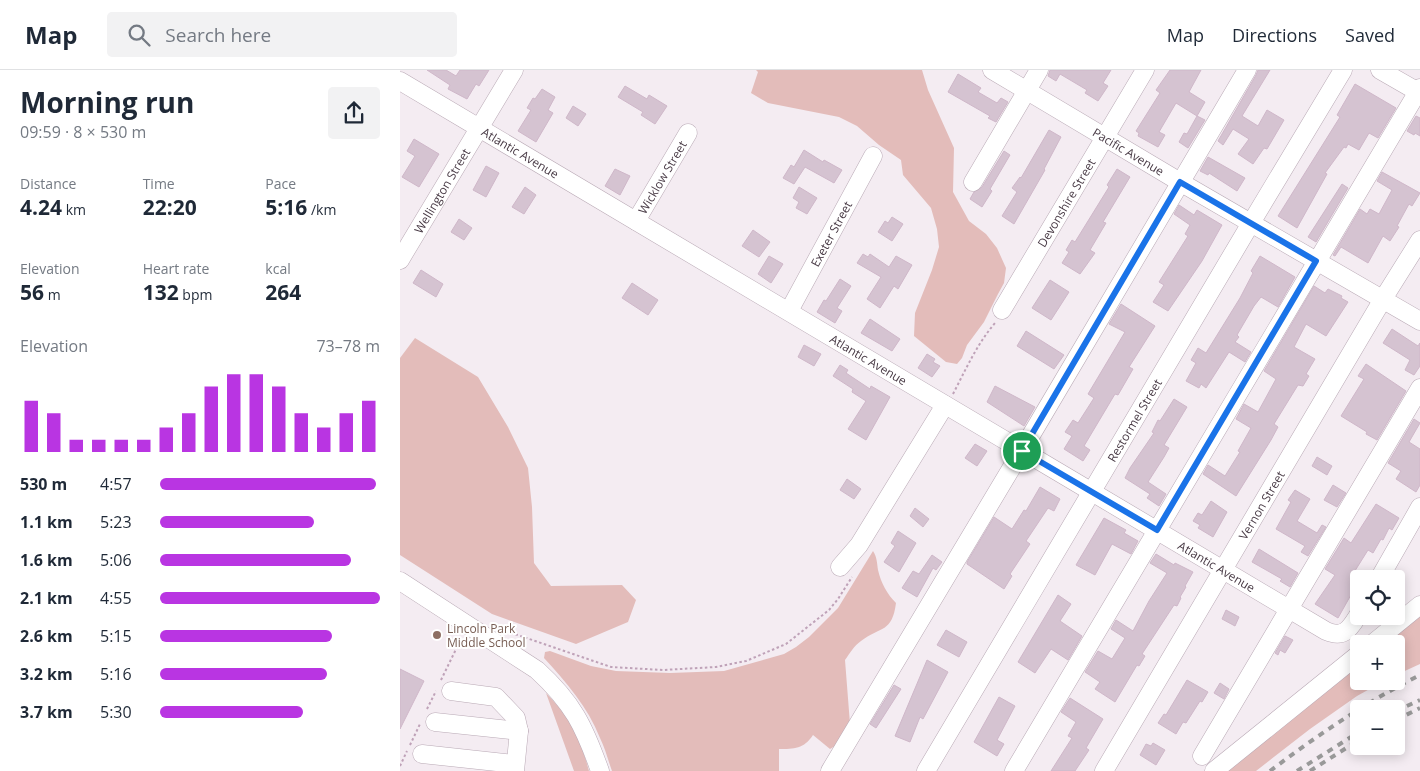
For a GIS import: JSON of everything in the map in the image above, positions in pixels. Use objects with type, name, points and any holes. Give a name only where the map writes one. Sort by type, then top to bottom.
[{"type":"street","name":"Wellington Street","points":[[400,260],[514,70]]},
{"type":"street","name":"Pacific Avenue","points":[[992,70],[1180,182],[1420,321]]},
{"type":"street","points":[[973,182],[1039,70]]},
{"type":"street","name":"Devonshire Street","points":[[999,316],[1145,70]]},
{"type":"street","points":[[830,771],[1247,70]]},
{"type":"street","name":"Restormel Street","points":[[926,771],[1343,70]]},
{"type":"street","points":[[1014,771],[1316,261],[1419,91],[1380,70]]},
{"type":"street","name":"Atlantic Avenue","points":[[400,81],[789,311],[948,402],[1022,451],[1326,631],[1339,634],[1349,630],[1352,625]]},
{"type":"street","name":"Wicklow Street","points":[[636,221],[688,133]]},
{"type":"street","name":"Exeter Street","points":[[789,311],[873,156]]},
{"type":"street","name":"Vernon Street","points":[[1104,771],[1222,569],[1420,240]]},
{"type":"street","points":[[1202,756],[1420,388]]},
{"type":"street","points":[[846,572],[859,546],[948,402]]},
{"type":"street","points":[[1384,570],[1420,507]]},
{"type":"street","points":[[400,581],[537,670],[552,684],[579,719],[600,771]]},
{"type":"street","points":[[1383,635],[1420,605]]},
{"type":"street","points":[[1214,771],[1350,661]]},
{"type":"street","points":[[422,754],[515,767],[519,731],[516,718],[496,697],[451,691]]},
{"type":"street","points":[[427,720],[519,731]]},
{"type":"path","points":[[948,402],[971,358],[999,316]]},
{"type":"path","points":[[501,630],[611,667],[663,670],[716,667],[746,662],[786,644],[829,610],[838,599],[846,572]]},
{"type":"path","points":[[400,766],[427,720],[462,636],[469,625]]},
{"type":"shaded area","points":[[756,70],[922,70],[928,90],[954,148],[953,192],[969,221],[986,234],[997,248],[1006,268],[1004,283],[984,322],[967,345],[962,358],[957,364],[946,362],[914,336],[915,313],[939,247],[937,229],[931,208],[903,175],[901,160],[879,145],[857,126],[839,117],[768,103],[751,93],[758,72]]},
{"type":"shaded area","points":[[415,338],[478,377],[508,427],[528,468],[532,507],[534,563],[551,586],[622,585],[636,600],[628,622],[576,644],[492,614],[400,555],[400,358]]},
{"type":"shaded area","points":[[873,551],[883,584],[896,603],[892,619],[888,624],[859,643],[845,660],[850,724],[835,746],[830,749],[813,735],[802,746],[779,749],[779,771],[612,771],[602,742],[583,705],[544,658],[545,652],[550,651],[591,666],[616,671],[670,673],[724,671],[784,654],[809,637],[838,608]]},
{"type":"shaded area","points":[[1420,614],[1420,664],[1405,671],[1405,635],[1395,635]]},
{"type":"shaded area","points":[[1350,673],[1350,690],[1368,690],[1350,700],[1256,771],[1223,771]]},
{"type":"shaded area","points":[[546,693],[563,712],[574,729],[589,771],[574,771]]},
{"type":"building","points":[[427,70],[446,70],[456,76],[460,70],[489,70],[479,86],[476,84],[467,99],[448,89],[450,85]]},
{"type":"building","points":[[1050,70],[1111,70],[1103,83],[1108,86],[1098,101],[1085,93],[1087,90],[1060,74],[1056,81],[1048,76]]},
{"type":"building","points":[[1170,70],[1201,70],[1189,92],[1205,102],[1197,116],[1176,103],[1159,132],[1165,135],[1158,147],[1138,136],[1139,133],[1136,131],[1160,93],[1156,90]]},
{"type":"building","points":[[1258,70],[1270,70],[1242,116],[1258,126],[1267,110],[1284,120],[1267,149],[1264,148],[1253,164],[1238,154],[1249,139],[1233,129],[1223,145],[1218,141]]},
{"type":"building","points":[[958,74],[981,88],[978,92],[997,103],[1001,98],[1008,102],[996,122],[988,118],[990,116],[948,92]]},
{"type":"building","points":[[1355,84],[1396,108],[1378,138],[1369,133],[1359,150],[1348,144],[1346,148],[1344,147],[1325,173],[1327,174],[1297,228],[1278,216],[1340,117],[1337,115]]},
{"type":"building","points":[[625,86],[647,99],[649,95],[667,106],[655,124],[641,115],[643,112],[618,97]]},
{"type":"building","points":[[542,89],[555,97],[548,110],[553,113],[536,142],[518,131],[531,110],[527,108]]},
{"type":"building","points":[[573,106],[586,114],[578,126],[566,118]]},
{"type":"building","points":[[1197,116],[1205,120],[1188,148],[1179,142],[1184,133],[1187,134]]},
{"type":"building","points":[[1416,116],[1420,118],[1420,136],[1407,131]]},
{"type":"building","points":[[1049,130],[1061,137],[1045,170],[1014,224],[1002,216],[1017,192],[1012,188],[1021,178]]},
{"type":"building","points":[[414,139],[439,154],[419,187],[402,177],[415,156],[407,151]]},
{"type":"building","points":[[804,150],[823,162],[824,160],[842,170],[834,183],[805,167],[794,184],[783,178],[791,165],[794,167]]},
{"type":"building","points":[[1004,151],[1010,155],[982,207],[970,199],[974,192],[982,187]]},
{"type":"building","points":[[1208,157],[1245,178],[1237,191],[1209,173],[1208,175],[1200,171]]},
{"type":"building","points":[[486,166],[499,173],[486,197],[473,190]]},
{"type":"building","points":[[615,169],[630,176],[620,195],[605,186]]},
{"type":"building","points":[[1117,169],[1130,177],[1103,222],[1106,223],[1090,250],[1095,253],[1080,274],[1062,263],[1069,252],[1066,250],[1072,240],[1075,242],[1109,187],[1107,185]]},
{"type":"building","points":[[1382,172],[1420,193],[1412,206],[1409,204],[1397,226],[1399,227],[1390,241],[1383,236],[1368,263],[1341,247],[1335,256],[1333,255],[1360,209],[1367,214],[1370,209],[1379,214],[1392,190],[1377,181]]},
{"type":"building","points":[[1342,184],[1348,188],[1316,242],[1308,237]]},
{"type":"building","points":[[525,187],[536,195],[524,214],[512,207]]},
{"type":"building","points":[[799,187],[817,198],[807,214],[796,208],[799,202],[793,198]]},
{"type":"building","points":[[1179,205],[1194,215],[1197,210],[1222,225],[1202,261],[1168,311],[1153,302],[1164,285],[1159,282],[1188,236],[1185,234],[1190,225],[1174,214]]},
{"type":"building","points":[[892,217],[903,224],[892,241],[878,232],[885,221],[888,223]]},
{"type":"building","points":[[459,219],[472,228],[464,240],[451,232]]},
{"type":"building","points":[[753,230],[770,242],[759,257],[742,246]]},
{"type":"building","points":[[863,254],[868,257],[870,254],[889,267],[896,256],[912,265],[898,289],[894,286],[880,308],[867,299],[881,277],[857,263]]},
{"type":"building","points":[[769,256],[783,264],[771,283],[758,274]]},
{"type":"building","points":[[1260,256],[1295,277],[1278,307],[1261,297],[1254,306],[1235,342],[1251,352],[1245,362],[1229,352],[1206,388],[1201,384],[1199,388],[1186,381],[1196,363],[1191,360],[1198,348],[1206,353],[1240,298],[1253,273],[1251,271]]},
{"type":"building","points":[[421,270],[443,284],[436,297],[413,283]]},
{"type":"building","points":[[840,279],[851,286],[837,308],[842,311],[835,323],[817,312]]},
{"type":"building","points":[[1050,280],[1069,292],[1051,320],[1032,308]]},
{"type":"building","points":[[632,283],[658,300],[648,315],[622,298]]},
{"type":"building","points":[[1314,286],[1325,293],[1328,289],[1342,296],[1341,298],[1348,302],[1326,336],[1306,324],[1294,347],[1315,359],[1306,374],[1309,376],[1303,386],[1298,385],[1274,424],[1278,427],[1236,496],[1203,474],[1208,465],[1225,476],[1240,452],[1238,451],[1251,428],[1236,419],[1244,404],[1258,412],[1276,379],[1264,371]]},
{"type":"building","points":[[1121,304],[1155,326],[1129,367],[1133,369],[1118,395],[1115,394],[1084,446],[1090,450],[1083,461],[1064,449],[1072,436],[1065,432],[1073,420],[1078,423],[1094,398],[1088,394],[1125,332],[1109,324]]},
{"type":"building","points":[[870,319],[900,339],[892,351],[861,333]]},
{"type":"building","points":[[1392,329],[1418,346],[1420,343],[1420,366],[1414,375],[1405,370],[1410,360],[1383,343]]},
{"type":"building","points":[[1026,331],[1064,355],[1054,369],[1017,346]]},
{"type":"building","points":[[804,345],[821,354],[814,366],[798,357]]},
{"type":"building","points":[[927,354],[935,359],[933,362],[940,366],[932,377],[918,368]]},
{"type":"building","points":[[1366,364],[1406,391],[1377,440],[1341,416],[1364,379],[1358,376]]},
{"type":"building","points":[[840,365],[848,370],[846,373],[870,389],[871,386],[890,397],[866,440],[848,429],[866,401],[852,392],[853,389],[833,376]]},
{"type":"building","points":[[995,386],[1035,407],[1024,426],[987,402]]},
{"type":"building","points":[[1174,399],[1187,407],[1164,445],[1169,448],[1148,482],[1166,494],[1159,506],[1147,498],[1150,494],[1125,478],[1154,433],[1152,432],[1158,420],[1160,421]]},
{"type":"building","points":[[1414,419],[1420,423],[1409,442],[1420,449],[1420,485],[1416,492],[1396,479],[1401,471],[1388,463]]},
{"type":"building","points":[[975,444],[987,451],[977,466],[965,458]]},
{"type":"building","points":[[1317,457],[1332,466],[1327,475],[1312,466]]},
{"type":"building","points":[[847,479],[861,489],[854,499],[840,490]]},
{"type":"building","points":[[1333,485],[1346,493],[1337,507],[1324,500]]},
{"type":"building","points":[[1040,487],[1060,499],[1054,511],[1048,508],[1026,541],[1030,544],[1010,574],[1012,576],[1004,589],[967,564],[967,562],[994,517],[1012,529],[1024,510],[1026,511]]},
{"type":"building","points":[[1295,490],[1310,499],[1297,521],[1317,533],[1322,525],[1326,527],[1308,556],[1301,552],[1305,546],[1276,529],[1291,502],[1288,500]]},
{"type":"building","points":[[1211,501],[1227,512],[1213,537],[1198,528],[1200,525],[1193,521],[1198,513],[1202,515]]},
{"type":"building","points":[[1376,504],[1399,518],[1392,530],[1389,528],[1373,553],[1368,550],[1356,570],[1350,570],[1350,597],[1338,618],[1315,604],[1335,575],[1325,569],[1344,538],[1351,543]]},
{"type":"building","points":[[915,508],[929,519],[923,527],[910,516]]},
{"type":"building","points":[[1104,518],[1126,530],[1124,533],[1138,541],[1131,554],[1112,544],[1095,575],[1076,565]]},
{"type":"building","points":[[898,531],[916,543],[899,572],[884,562],[895,546],[891,543]]},
{"type":"building","points":[[1259,549],[1298,573],[1290,587],[1280,581],[1282,579],[1252,562]]},
{"type":"building","points":[[1156,554],[1174,565],[1175,563],[1193,572],[1177,606],[1174,605],[1142,654],[1145,656],[1139,666],[1137,665],[1115,702],[1095,689],[1100,682],[1085,672],[1098,651],[1112,659],[1125,638],[1111,629],[1116,620],[1133,631],[1167,573],[1150,563]]},
{"type":"building","points":[[932,555],[942,562],[936,570],[933,568],[917,597],[902,588],[913,571],[919,574]]},
{"type":"building","points":[[1058,595],[1071,604],[1060,621],[1082,636],[1068,660],[1051,649],[1035,673],[1018,662]]},
{"type":"building","points":[[1226,610],[1239,617],[1235,626],[1222,619]]},
{"type":"building","points":[[946,630],[967,642],[959,657],[937,645]]},
{"type":"building","points":[[1285,636],[1293,640],[1285,653],[1280,650],[1278,655],[1275,653]]},
{"type":"building","points":[[927,660],[948,672],[923,719],[920,717],[910,742],[895,736]]},
{"type":"building","points":[[400,669],[424,681],[400,729]]},
{"type":"building","points":[[1187,680],[1208,692],[1186,723],[1183,722],[1176,734],[1158,723],[1164,714],[1166,715]]},
{"type":"building","points":[[1220,683],[1229,689],[1224,699],[1214,693]]},
{"type":"building","points":[[894,685],[901,689],[876,728],[870,724]]},
{"type":"building","points":[[999,697],[1015,706],[997,740],[1004,744],[997,756],[974,742]]},
{"type":"building","points":[[1070,698],[1103,719],[1086,748],[1089,750],[1075,771],[1051,771],[1072,738],[1068,736],[1076,722],[1061,712]]},
{"type":"building","points":[[1153,743],[1165,750],[1156,765],[1140,755],[1146,744],[1151,746]]},
{"type":"railway","points":[[1270,771],[1343,720],[1381,696],[1420,675]]},
{"type":"railway","points":[[1405,707],[1420,700]]},
{"type":"railway","points":[[1405,716],[1420,708]]},
{"type":"railway","points":[[1297,771],[1350,738]]},
{"type":"railway","points":[[1310,771],[1350,746]]},
{"type":"place","name":"Lincoln Park Middle School","points":[[437,635]]},
{"type":"route","points":[[1180,182],[1316,261],[1157,530],[1022,451],[1180,182]]}]
